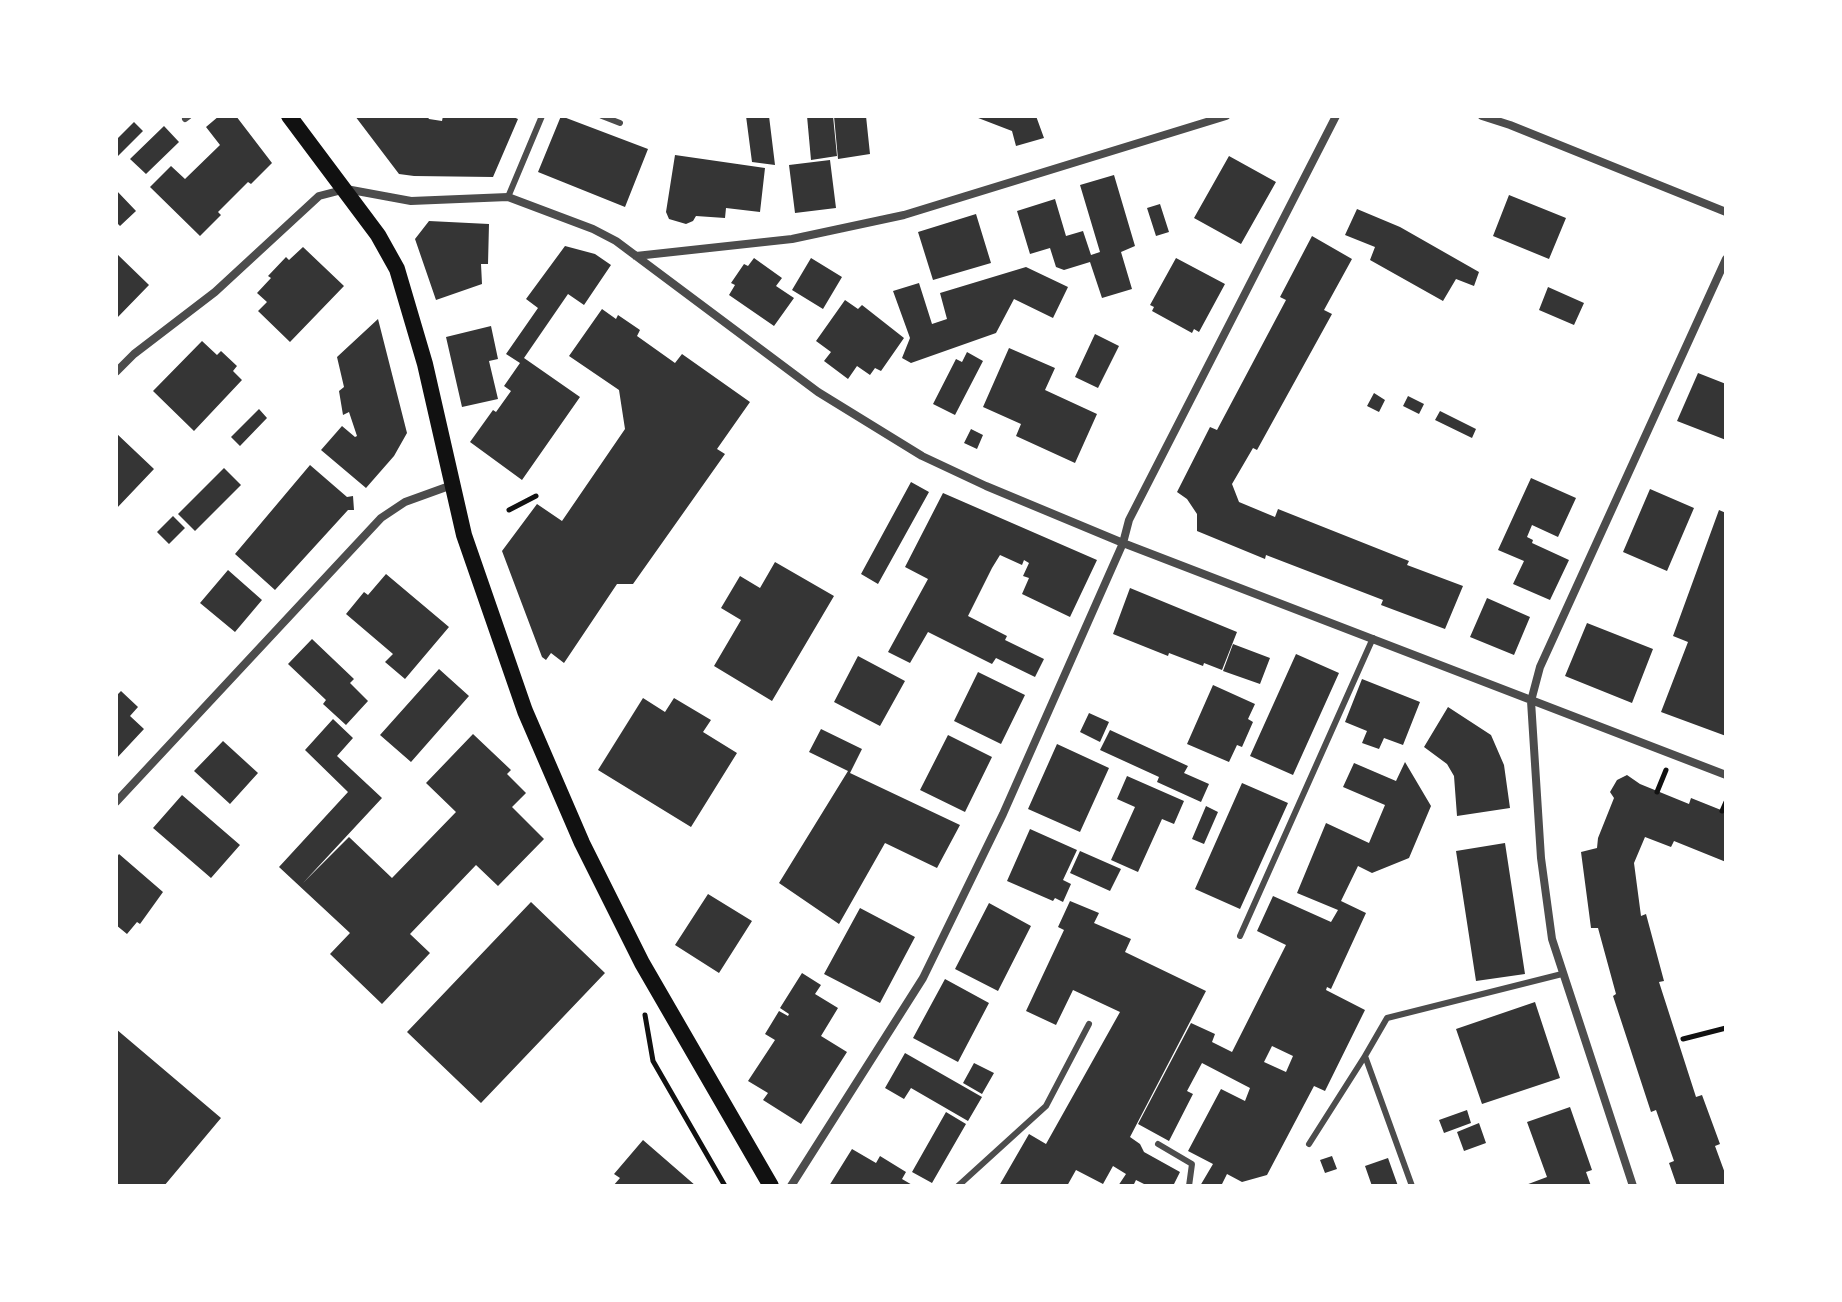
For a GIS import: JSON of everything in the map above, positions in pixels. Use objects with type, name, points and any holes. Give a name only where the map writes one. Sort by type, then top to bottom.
[{"type":"main road","points":[[289,116],[346,189],[397,269],[425,364],[473,563],[520,697],[582,843],[648,974],[771,1186]]},
{"type":"street","points":[[636,256],[792,239],[904,215],[1226,116]]},
{"type":"street","points":[[791,1186],[923,978],[1003,814],[1123,543],[1129,520],[1336,116]]},
{"type":"street","points":[[1482,116],[1726,212]]},
{"type":"street","points":[[116,372],[134,354],[215,292],[319,196],[346,189],[411,201],[508,197],[593,229],[636,256],[792,375],[922,456],[1123,543],[1726,775]]},
{"type":"street","points":[[1633,1186],[1552,939],[1541,858],[1531,701],[1540,667],[1726,259]]},
{"type":"street","points":[[116,802],[381,518],[405,502],[452,485]]},
{"type":"lane","points":[[508,197],[542,116]]},
{"type":"lane","points":[[602,116],[620,123]]},
{"type":"lane","points":[[1240,936],[1373,638]]},
{"type":"lane","points":[[1309,1144],[1387,1018],[1562,974]]},
{"type":"lane","points":[[958,1186],[1046,1106],[1089,1024]]},
{"type":"lane","points":[[1365,1056],[1412,1186]]},
{"type":"lane","points":[[1158,1144],[1192,1164],[1189,1186]]},
{"type":"path","points":[[509,510],[536,496]]},
{"type":"path","points":[[1722,811],[1726,802]]},
{"type":"path","points":[[645,1010],[653,1061],[725,1186]]},
{"type":"path","points":[[1683,1039],[1726,1028]]},
{"type":"building","points":[[219,116],[236,116],[272,163],[218,212],[221,215],[200,236],[150,187],[171,166],[185,179],[220,145],[206,127]]},
{"type":"building","points":[[355,116],[427,116],[442,121],[443,116],[511,116],[518,119],[493,177],[414,176],[399,174]]},
{"type":"building","points":[[561,116],[648,149],[625,207],[538,172]]},
{"type":"building","points":[[746,116],[769,116],[775,165],[752,162]]},
{"type":"building","points":[[807,116],[833,116],[837,156],[811,160]]},
{"type":"building","points":[[834,116],[866,116],[870,154],[838,159]]},
{"type":"building","points":[[973,116],[1036,116],[1044,138],[1016,146],[1012,131]]},
{"type":"building","points":[[134,122],[143,131],[116,158],[116,140]]},
{"type":"building","points":[[164,126],[179,142],[146,174],[130,159]]},
{"type":"building","points":[[675,155],[765,168],[760,212],[726,208],[725,218],[696,216],[686,224],[669,219],[666,212]]},
{"type":"building","points":[[1229,156],[1276,182],[1241,244],[1194,218]]},
{"type":"building","points":[[830,160],[836,208],[795,213],[789,165]]},
{"type":"building","points":[[1114,175],[1135,246],[1121,252],[1132,289],[1102,298],[1090,262],[1064,270],[1056,267],[1050,248],[1030,254],[1017,211],[1055,199],[1066,236],[1083,231],[1091,255],[1100,252],[1080,185]]},
{"type":"building","points":[[116,190],[136,211],[120,226],[116,222]]},
{"type":"building","points":[[1509,195],[1566,218],[1549,259],[1493,236]]},
{"type":"building","points":[[1160,204],[1169,232],[1156,236],[1147,208]]},
{"type":"building","points":[[1357,209],[1400,227],[1479,272],[1474,286],[1456,279],[1443,301],[1370,260],[1375,247],[1345,235]]},
{"type":"building","points":[[976,214],[991,263],[933,280],[918,232]]},
{"type":"building","points":[[429,221],[489,224],[488,264],[481,264],[482,284],[436,300],[415,239]]},
{"type":"building","points":[[1312,236],[1352,259],[1324,310],[1332,314],[1257,450],[1253,448],[1232,484],[1239,502],[1275,517],[1278,509],[1463,586],[1445,629],[1381,605],[1383,600],[1266,555],[1265,559],[1197,531],[1197,514],[1187,499],[1177,492],[1210,427],[1217,430],[1286,300],[1280,297]]},
{"type":"building","points":[[565,246],[595,254],[611,265],[584,305],[568,294],[524,358],[580,397],[522,480],[470,442],[511,391],[504,386],[520,363],[506,354],[538,308],[526,299]]},
{"type":"building","points":[[303,247],[344,286],[290,342],[258,311],[267,302],[257,293],[286,257],[289,260]]},
{"type":"building","points":[[116,253],[149,285],[116,319]]},
{"type":"building","points":[[754,258],[782,278],[776,286],[794,298],[774,326],[729,295],[735,285],[731,283],[744,264],[748,266]]},
{"type":"building","points":[[811,258],[842,277],[823,309],[792,290]]},
{"type":"building","points":[[1176,258],[1225,284],[1199,332],[1194,329],[1192,333],[1152,311],[1154,307],[1150,305]]},
{"type":"building","points":[[1026,267],[1068,287],[1053,318],[1014,299],[996,333],[911,363],[902,358],[910,338],[893,291],[919,283],[932,324],[947,319],[940,293]]},
{"type":"building","points":[[1548,287],[1584,303],[1574,325],[1539,310]]},
{"type":"building","points":[[845,300],[858,309],[862,305],[904,338],[881,371],[875,368],[870,375],[857,366],[848,379],[824,361],[831,352],[816,341]]},
{"type":"building","points":[[602,309],[616,319],[618,315],[640,330],[637,336],[675,363],[682,354],[750,402],[717,449],[725,454],[633,584],[617,584],[564,663],[551,653],[546,660],[542,657],[502,551],[537,504],[562,521],[625,429],[619,390],[569,356]]},
{"type":"building","points":[[378,319],[407,433],[394,456],[366,488],[321,450],[342,426],[357,436],[349,412],[343,415],[339,391],[344,387],[337,357]]},
{"type":"building","points":[[491,326],[498,359],[489,361],[498,399],[462,407],[446,337]]},
{"type":"building","points":[[1095,334],[1119,346],[1098,388],[1075,377]]},
{"type":"building","points":[[202,341],[217,355],[221,351],[237,366],[233,371],[242,380],[194,431],[153,391]]},
{"type":"building","points":[[1009,348],[1055,368],[1045,390],[1097,414],[1075,463],[1016,436],[1021,424],[983,407]]},
{"type":"building","points":[[967,352],[983,361],[955,415],[933,404],[956,359],[962,362]]},
{"type":"building","points":[[1698,373],[1726,384],[1726,440],[1677,421]]},
{"type":"building","points":[[1374,393],[1385,400],[1379,412],[1367,406]]},
{"type":"building","points":[[1408,396],[1424,404],[1419,414],[1403,406]]},
{"type":"building","points":[[259,409],[267,418],[240,446],[231,437]]},
{"type":"building","points":[[1440,411],[1476,429],[1472,438],[1435,420]]},
{"type":"building","points":[[971,429],[983,435],[977,449],[964,443]]},
{"type":"building","points":[[116,433],[154,469],[116,509]]},
{"type":"building","points":[[310,465],[347,497],[353,496],[354,510],[348,510],[275,590],[235,554]]},
{"type":"building","points":[[224,468],[241,485],[195,531],[178,514]]},
{"type":"building","points":[[1531,478],[1576,498],[1558,537],[1532,525],[1527,537],[1533,540],[1532,543],[1569,560],[1550,600],[1513,584],[1524,561],[1498,550]]},
{"type":"building","points":[[911,482],[929,492],[878,584],[861,574]]},
{"type":"building","points":[[1650,489],[1694,508],[1667,571],[1623,552]]},
{"type":"building","points":[[943,493],[1097,560],[1070,617],[1022,594],[1029,578],[1023,576],[1029,563],[1024,560],[1022,565],[1000,555],[992,568],[968,616],[1007,636],[1005,640],[1044,659],[1035,677],[996,658],[992,664],[928,632],[910,663],[888,652],[928,579],[905,567]]},
{"type":"building","points":[[1719,510],[1726,513],[1726,736],[1661,712],[1688,642],[1673,636]]},
{"type":"building","points":[[173,516],[185,528],[169,544],[157,532]]},
{"type":"building","points":[[775,562],[834,596],[772,701],[714,666],[741,620],[721,608],[740,576],[760,588]]},
{"type":"building","points":[[228,570],[262,600],[235,632],[200,603]]},
{"type":"building","points":[[386,574],[449,627],[405,679],[385,662],[393,654],[346,614],[364,592],[368,595]]},
{"type":"building","points":[[1130,588],[1237,632],[1222,670],[1169,653],[1168,656],[1113,634]]},
{"type":"building","points":[[1487,598],[1530,617],[1514,655],[1470,637]]},
{"type":"building","points":[[1587,623],[1653,649],[1632,703],[1565,676]]},
{"type":"building","points":[[312,639],[354,679],[350,683],[368,701],[346,725],[323,704],[326,700],[288,664]]},
{"type":"building","points":[[1233,644],[1270,658],[1260,684],[1223,671]]},
{"type":"building","points":[[1296,654],[1339,673],[1293,775],[1250,756]]},
{"type":"building","points":[[858,656],[905,681],[880,726],[834,702]]},
{"type":"building","points":[[439,669],[469,696],[411,762],[380,735]]},
{"type":"building","points":[[978,672],[1025,695],[1001,744],[954,721]]},
{"type":"building","points":[[1362,679],[1420,702],[1403,745],[1384,738],[1379,749],[1362,743],[1367,731],[1345,722]]},
{"type":"building","points":[[1213,685],[1255,704],[1248,719],[1253,722],[1242,747],[1237,745],[1229,762],[1187,744]]},
{"type":"building","points":[[121,691],[138,707],[130,716],[144,729],[116,759],[116,696]]},
{"type":"building","points":[[643,698],[665,712],[674,698],[711,720],[703,732],[737,753],[691,827],[598,770]]},
{"type":"building","points":[[1448,707],[1491,735],[1504,765],[1510,808],[1457,816],[1454,776],[1447,764],[1424,747]]},
{"type":"building","points":[[1089,713],[1109,722],[1100,742],[1080,732]]},
{"type":"building","points":[[333,719],[353,738],[337,756],[382,798],[303,883],[349,837],[392,878],[456,812],[426,783],[473,734],[511,770],[507,774],[526,793],[512,807],[544,839],[498,886],[476,865],[410,934],[430,953],[382,1004],[330,954],[350,933],[279,867],[348,792],[305,750]]},
{"type":"building","points":[[821,729],[862,749],[850,773],[960,825],[937,868],[885,843],[839,924],[779,883],[848,771],[809,752]]},
{"type":"building","points":[[1110,730],[1188,766],[1184,773],[1209,784],[1201,802],[1157,782],[1159,777],[1100,750]]},
{"type":"building","points":[[948,735],[992,757],[965,812],[920,790]]},
{"type":"building","points":[[223,741],[258,773],[230,804],[194,771]]},
{"type":"building","points":[[1057,744],[1109,768],[1080,832],[1028,809]]},
{"type":"building","points":[[1405,762],[1431,806],[1409,858],[1372,873],[1358,866],[1341,901],[1366,913],[1331,989],[1327,987],[1326,990],[1365,1010],[1325,1091],[1314,1086],[1267,1175],[1242,1182],[1227,1174],[1221,1186],[1200,1186],[1213,1164],[1188,1151],[1221,1089],[1245,1101],[1250,1088],[1202,1063],[1187,1091],[1193,1094],[1169,1141],[1138,1124],[1191,1023],[1215,1034],[1212,1042],[1232,1052],[1286,945],[1257,931],[1273,896],[1331,922],[1338,910],[1297,893],[1326,823],[1369,843],[1385,805],[1343,787],[1354,763],[1396,781]],"holes":[[[1272,1046],[1293,1056],[1286,1072],[1264,1062]]]},
{"type":"building","points":[[1627,775],[1640,784],[1689,804],[1691,798],[1726,812],[1726,862],[1674,841],[1671,847],[1645,837],[1634,863],[1641,916],[1646,914],[1664,981],[1659,982],[1696,1097],[1702,1095],[1720,1144],[1715,1146],[1726,1176],[1726,1186],[1677,1186],[1669,1163],[1674,1161],[1656,1110],[1651,1112],[1613,996],[1616,994],[1598,928],[1591,928],[1581,852],[1597,848],[1614,798],[1610,792],[1617,780]]},
{"type":"building","points":[[1127,776],[1184,801],[1174,824],[1162,819],[1138,872],[1111,860],[1135,807],[1117,799]]},
{"type":"building","points":[[1242,783],[1288,803],[1240,909],[1195,889]]},
{"type":"building","points":[[182,795],[240,845],[211,878],[153,828]]},
{"type":"building","points":[[1206,806],[1218,812],[1204,844],[1192,839]]},
{"type":"building","points":[[1030,829],[1077,850],[1063,880],[1071,884],[1063,902],[1055,898],[1053,901],[1007,881]]},
{"type":"building","points":[[1505,843],[1525,974],[1476,981],[1456,851]]},
{"type":"building","points":[[1080,851],[1121,869],[1110,891],[1070,873]]},
{"type":"building","points":[[119,854],[163,892],[140,924],[137,922],[127,934],[116,925],[116,858]]},
{"type":"building","points":[[708,894],[752,921],[719,973],[675,945]]},
{"type":"building","points":[[1070,901],[1099,913],[1094,923],[1131,939],[1125,952],[1206,991],[1130,1137],[1140,1144],[1144,1152],[1180,1172],[1173,1186],[1148,1186],[1136,1180],[1133,1186],[1118,1186],[1126,1174],[1113,1166],[1103,1184],[1076,1170],[1067,1186],[999,1186],[1029,1134],[1046,1144],[1120,1012],[1073,990],[1056,1025],[1026,1011],[1064,930],[1058,927]]},
{"type":"building","points":[[531,902],[605,973],[481,1103],[407,1032]]},
{"type":"building","points":[[989,903],[1031,926],[998,991],[955,969]]},
{"type":"building","points":[[860,908],[915,937],[880,1003],[824,974]]},
{"type":"building","points":[[802,973],[821,985],[815,994],[838,1008],[821,1036],[847,1052],[801,1124],[763,1100],[768,1093],[748,1081],[775,1040],[765,1034],[779,1011],[789,1014],[780,1008]]},
{"type":"building","points":[[945,979],[989,1003],[958,1062],[913,1038]]},
{"type":"building","points":[[1535,1002],[1560,1078],[1482,1104],[1456,1029]]},
{"type":"building","points":[[116,1029],[221,1118],[164,1186],[116,1186]]},
{"type":"building","points":[[905,1053],[982,1097],[968,1121],[911,1088],[904,1099],[885,1088]]},
{"type":"building","points":[[974,1063],[994,1073],[982,1094],[963,1083]]},
{"type":"building","points":[[1570,1107],[1592,1170],[1586,1172],[1591,1186],[1523,1186],[1547,1177],[1527,1122]]},
{"type":"building","points":[[1467,1110],[1471,1123],[1444,1133],[1439,1120]]},
{"type":"building","points":[[946,1112],[966,1124],[932,1183],[912,1172]]},
{"type":"building","points":[[1479,1123],[1486,1143],[1464,1151],[1457,1132]]},
{"type":"building","points":[[643,1140],[696,1186],[613,1186],[620,1178],[614,1174]]},
{"type":"building","points":[[852,1149],[876,1163],[880,1156],[906,1172],[902,1179],[914,1186],[829,1186]]},
{"type":"building","points":[[1332,1156],[1337,1169],[1325,1173],[1320,1160]]},
{"type":"building","points":[[1388,1158],[1398,1186],[1372,1186],[1365,1166]]}]
